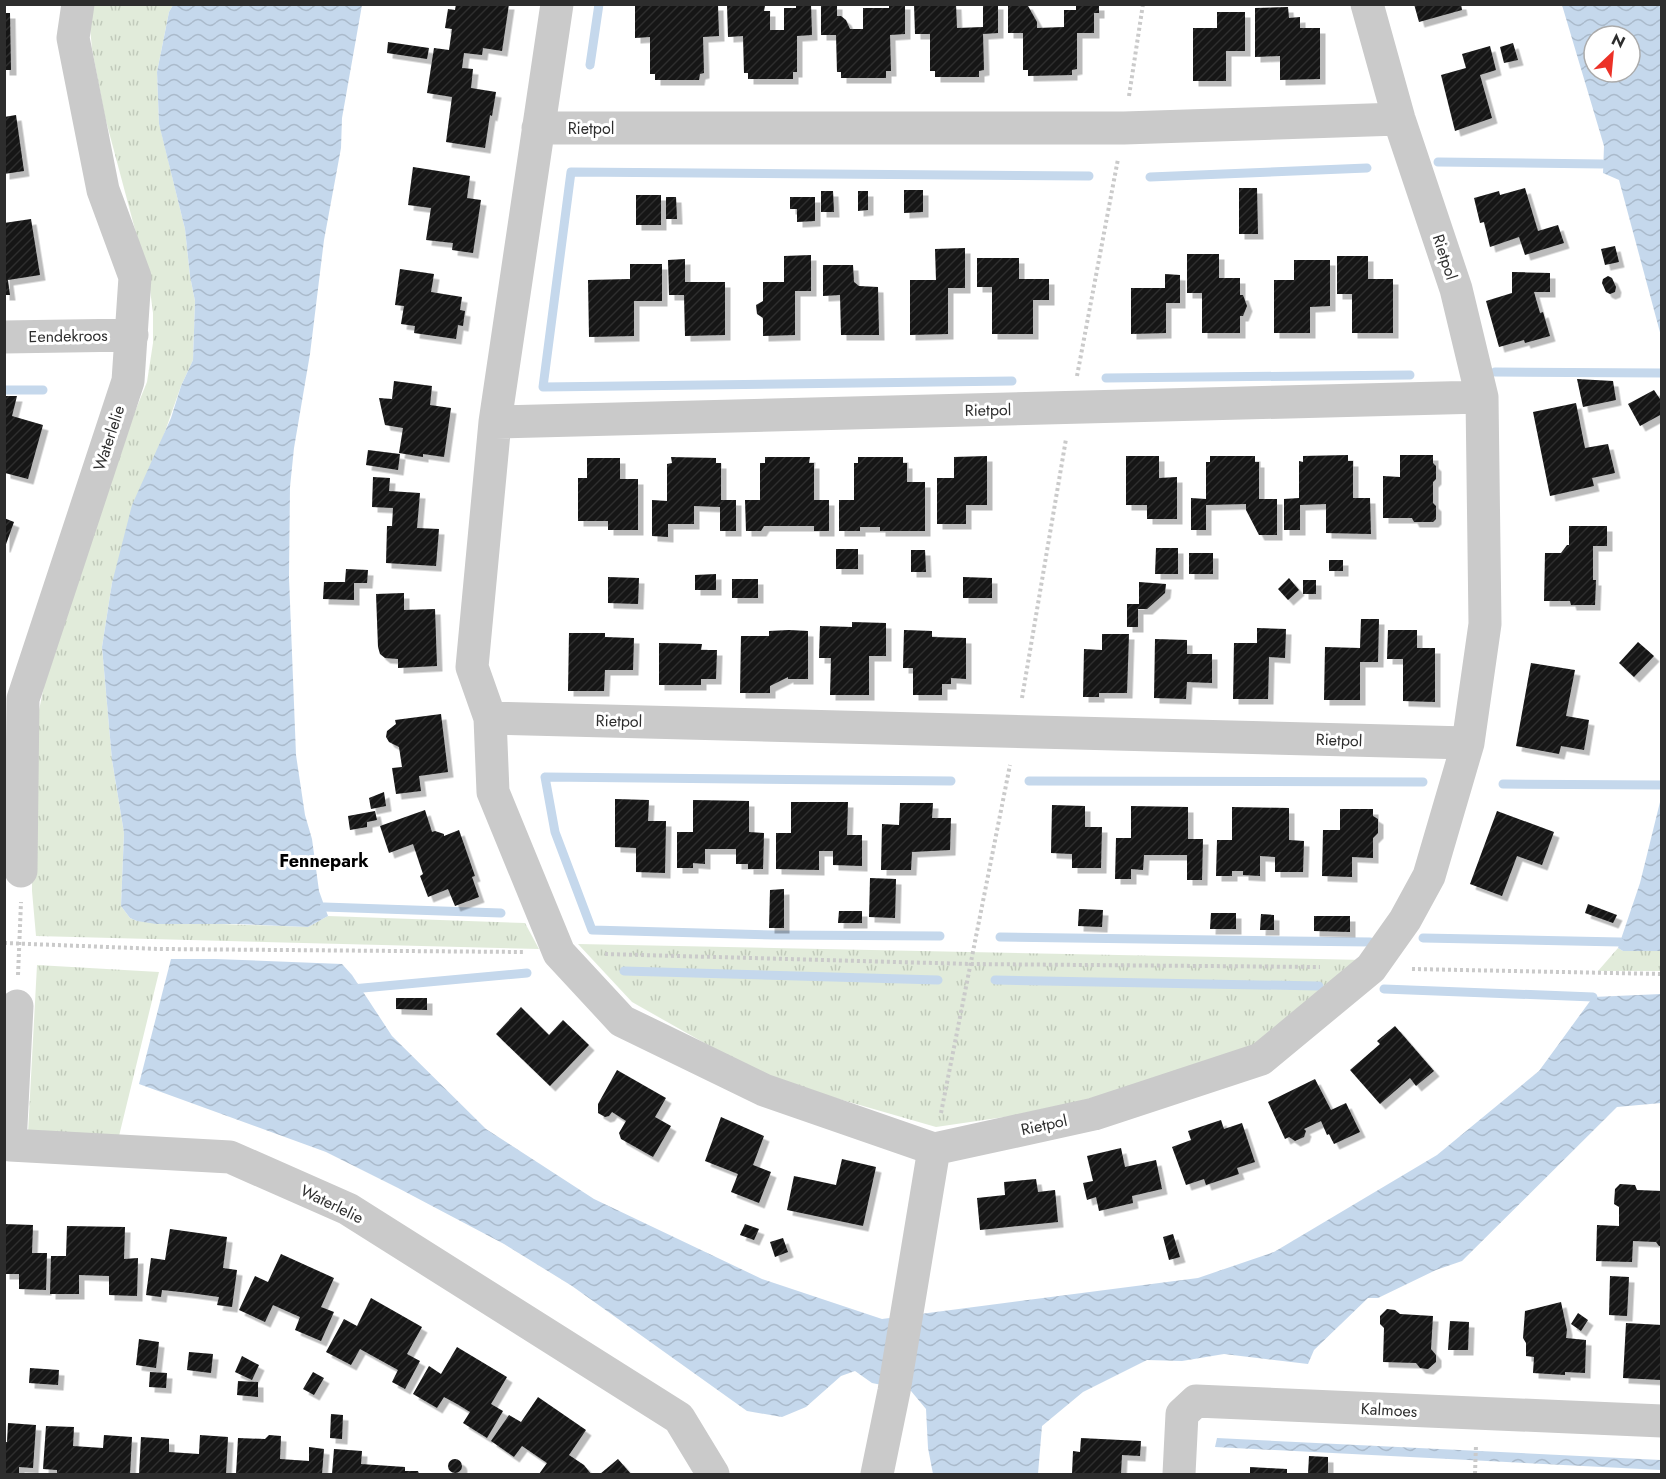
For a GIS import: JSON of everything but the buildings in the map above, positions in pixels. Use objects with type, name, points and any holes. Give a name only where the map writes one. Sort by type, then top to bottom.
[{"type":"street","name":"Waterlelie","points":[[21,871],[14,699],[128,381],[132,335],[135,277],[103,189],[73,38],[78,4]]},
{"type":"street","points":[[557,4],[495,422],[472,668],[490,718],[493,792],[559,953],[622,1021],[764,1090],[934,1149],[894,1391],[877,1474]]},
{"type":"street","name":"Rietpol","points":[[934,1149],[1094,1114],[1261,1059],[1371,968],[1405,920],[1429,876],[1468,743],[1485,624],[1482,397],[1456,289],[1399,119],[1367,4]]},
{"type":"street","name":"Rietpol","points":[[538,128],[1124,128],[1399,119]]},
{"type":"street","name":"Eendekroos","points":[[4,337],[132,335]]},
{"type":"street","name":"Rietpol","points":[[495,422],[1482,397]]},
{"type":"street","name":"Rietpol","points":[[490,718],[1468,743]]},
{"type":"street","name":"Waterlelie","points":[[17,1006],[7,1145],[230,1157],[348,1209],[679,1418],[713,1474]]},
{"type":"street","name":"Kalmoes","points":[[1179,1474],[1182,1414],[1196,1401],[1662,1421]]},
{"type":"path","points":[[934,1149],[1016,731],[1071,408],[1124,128],[1143,4]]},
{"type":"path","points":[[17,1006],[21,871]]},
{"type":"path","points":[[4,943],[160,949]]},
{"type":"green space","points":[[88,5],[173,5],[169,12],[157,72],[159,123],[185,229],[195,301],[193,360],[181,386],[112,583],[102,647],[112,760],[124,833],[121,906],[130,918],[137,921],[308,927],[328,916],[525,923],[539,949],[36,936],[32,891],[32,844],[38,715],[48,667],[127,431],[147,382],[153,343],[153,313],[149,282],[105,117],[92,49]]},
{"type":"green space","points":[[578,944],[1365,960],[1264,1044],[1113,1101],[936,1127],[766,1078],[632,1002]]},
{"type":"green space","points":[[1618,948],[1623,951],[1661,951],[1661,971],[1598,971]]},
{"type":"green space","points":[[37,965],[159,972],[119,1136],[28,1133]]},
{"type":"water","points":[[173,5],[362,5],[342,118],[341,148],[324,240],[290,487],[289,577],[296,755],[319,891],[328,916],[308,927],[156,924],[130,918],[121,906],[124,833],[112,760],[102,647],[112,583],[132,505],[171,418],[181,386],[193,360],[195,301],[185,229],[159,124],[157,72],[169,12]]},
{"type":"water","points":[[1562,5],[1661,5],[1661,336],[1619,180],[1603,173],[1604,146],[1586,84],[1642,84],[1642,24],[1582,24],[1582,72]]},
{"type":"water","points":[[1661,798],[1661,951],[1623,951],[1618,948],[1640,883]]},
{"type":"water","points":[[171,959],[342,964],[352,975],[392,1036],[486,1129],[594,1199],[762,1279],[882,1319],[1198,1278],[1274,1252],[1437,1155],[1539,1071],[1593,997],[1661,994],[1661,1103],[1617,1107],[1462,1261],[1436,1270],[1378,1298],[1368,1298],[1314,1350],[1308,1364],[1224,1354],[1182,1361],[1147,1360],[1083,1392],[1042,1426],[1038,1474],[933,1474],[928,1448],[926,1409],[911,1391],[872,1383],[855,1371],[841,1376],[806,1407],[782,1417],[747,1411],[572,1286],[504,1244],[326,1152],[139,1084]]},
{"type":"water","points":[[1217,1438],[1661,1460],[1661,1470],[1215,1447]]},
{"type":"waterway","points":[[590,65],[599,4]]},
{"type":"waterway","points":[[1438,162],[1602,164]]},
{"type":"waterway","points":[[1150,177],[1367,168]]},
{"type":"waterway","points":[[1012,381],[543,387],[571,172],[1089,176]]},
{"type":"waterway","points":[[1495,372],[1662,373]]},
{"type":"waterway","points":[[1106,378],[1410,375]]},
{"type":"waterway","points":[[4,390],[43,390]]},
{"type":"waterway","points":[[940,936],[774,935],[592,930],[555,832],[545,777],[951,781]]},
{"type":"waterway","points":[[1029,781],[1423,782]]},
{"type":"waterway","points":[[1503,784],[1662,785]]},
{"type":"waterway","points":[[324,907],[501,913]]},
{"type":"waterway","points":[[1000,937],[1370,942]]},
{"type":"waterway","points":[[1423,938],[1620,942]]},
{"type":"waterway","points":[[624,971],[938,980]]},
{"type":"waterway","points":[[352,989],[527,973]]},
{"type":"waterway","points":[[995,980],[1319,986]]},
{"type":"waterway","points":[[1384,989],[1593,997]]},
{"type":"district","name":"Fennepark","points":[[324,861]]}]
